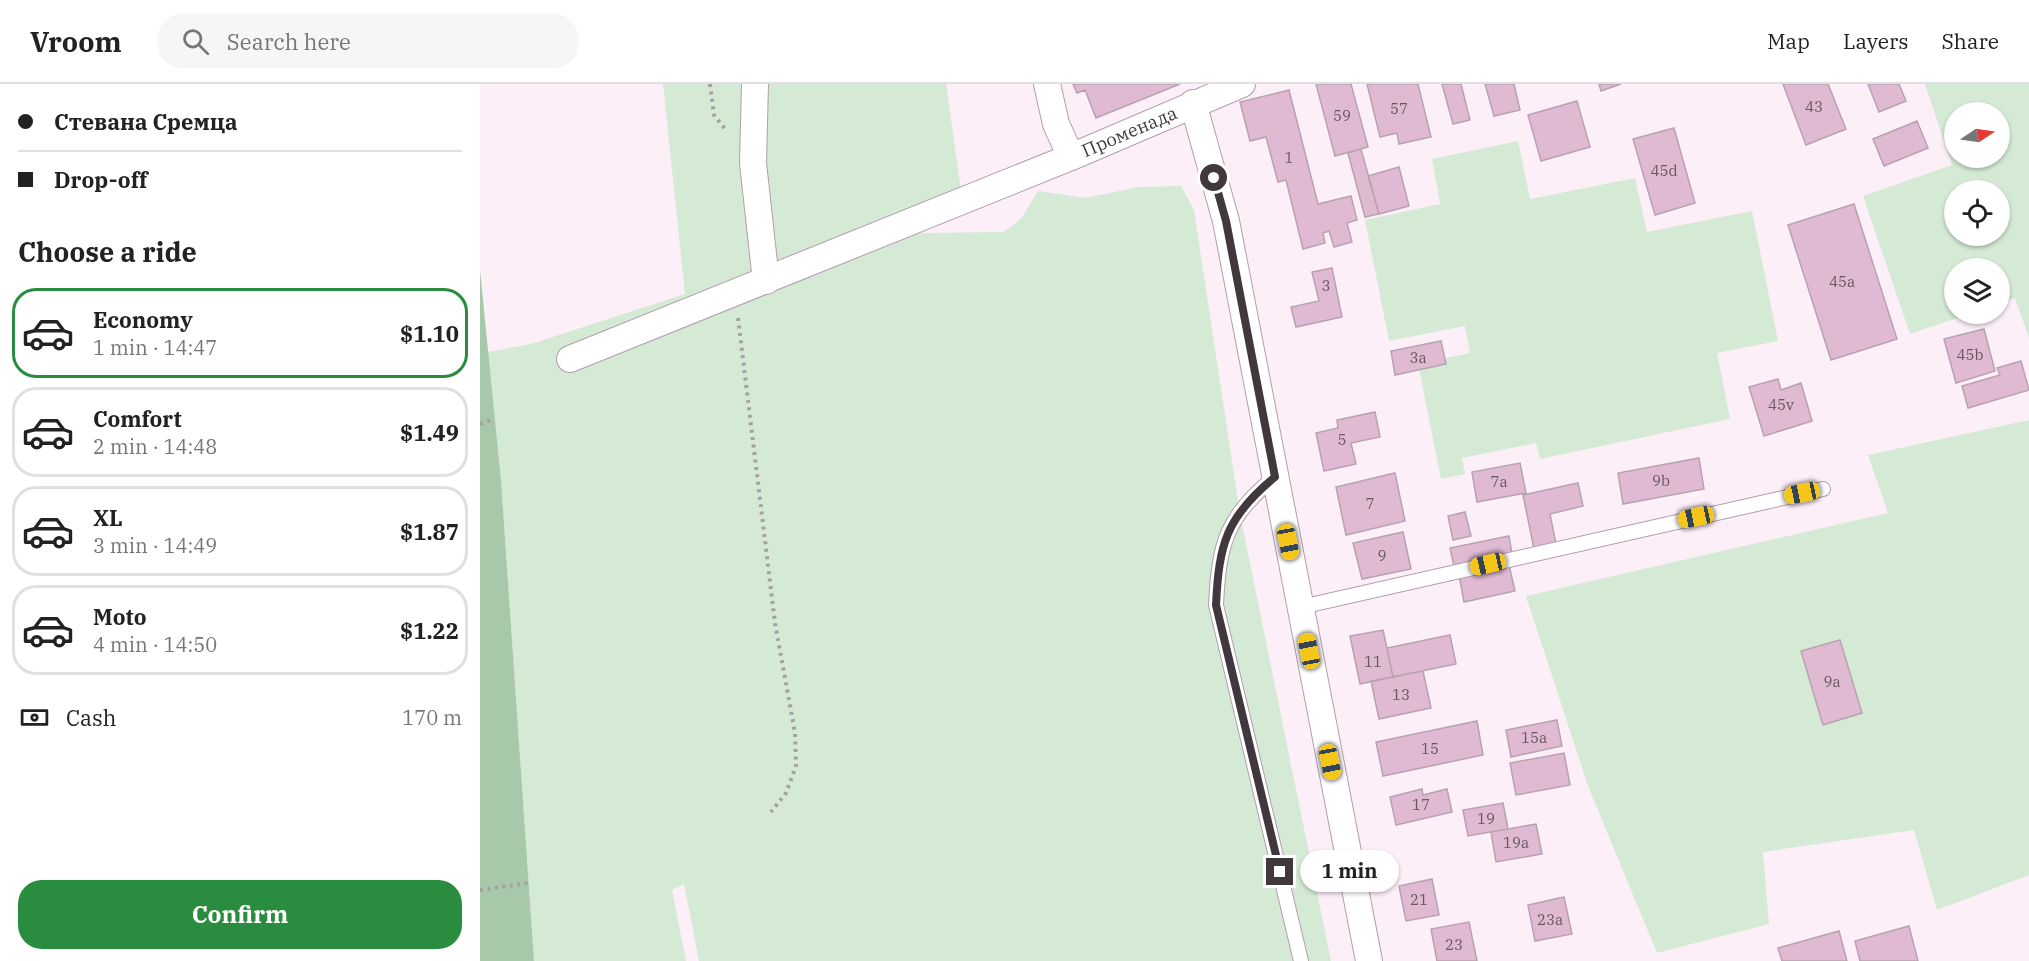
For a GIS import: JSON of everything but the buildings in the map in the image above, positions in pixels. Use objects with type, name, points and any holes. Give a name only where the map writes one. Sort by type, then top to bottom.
[{"type":"street","points":[[755,84],[753,163],[766,281]]},
{"type":"street","name":"Променада","points":[[1047,84],[1056,124],[1071,157],[1242,84]]},
{"type":"street","points":[[1193,103],[1226,221],[1369,961]]},
{"type":"street","points":[[570,360],[1071,157]]},
{"type":"lane","points":[[1275,477],[1257,492],[1230,526],[1218,563],[1216,605],[1300,961]]},
{"type":"lane","points":[[1301,607],[1823,489]]},
{"type":"path","points":[[735,293],[776,623],[795,733],[796,766],[786,793],[771,812]]},
{"type":"path","points":[[480,424],[494,419]]},
{"type":"path","points":[[480,890],[528,883]]},
{"type":"shaded area","points":[[663,84],[946,84],[961,190],[851,234],[1003,232],[1021,219],[1038,191],[1086,198],[1138,187],[1181,186],[1194,210],[1240,514],[1331,961],[699,961],[684,884],[672,890],[686,961],[534,961],[501,480],[488,352],[531,344],[685,294]]},
{"type":"shaded area","points":[[1925,84],[2029,84],[2029,338],[2015,298],[2010,300],[2010,258],[1944,258],[1944,322],[1910,334],[1863,196],[1944,168],[2010,168],[2010,102],[1944,102],[1944,141]]},
{"type":"shaded area","points":[[1518,141],[1530,199],[1635,178],[1647,232],[1752,211],[1778,341],[1717,353],[1730,419],[1540,459],[1536,443],[1462,458],[1465,474],[1441,479],[1418,364],[1470,353],[1465,326],[1389,341],[1365,220],[1440,204],[1432,159]]},
{"type":"shaded area","points":[[480,270],[501,480],[534,961],[480,961]]},
{"type":"shaded area","points":[[2029,420],[2029,875],[1937,910],[1914,830],[1763,852],[1769,924],[1657,953],[1588,786],[1526,596],[1888,513],[1868,455]]},
{"type":"route","points":[[1214,178],[1226,221],[1275,477],[1257,492],[1230,526],[1218,563],[1216,605],[1280,872]]}]
